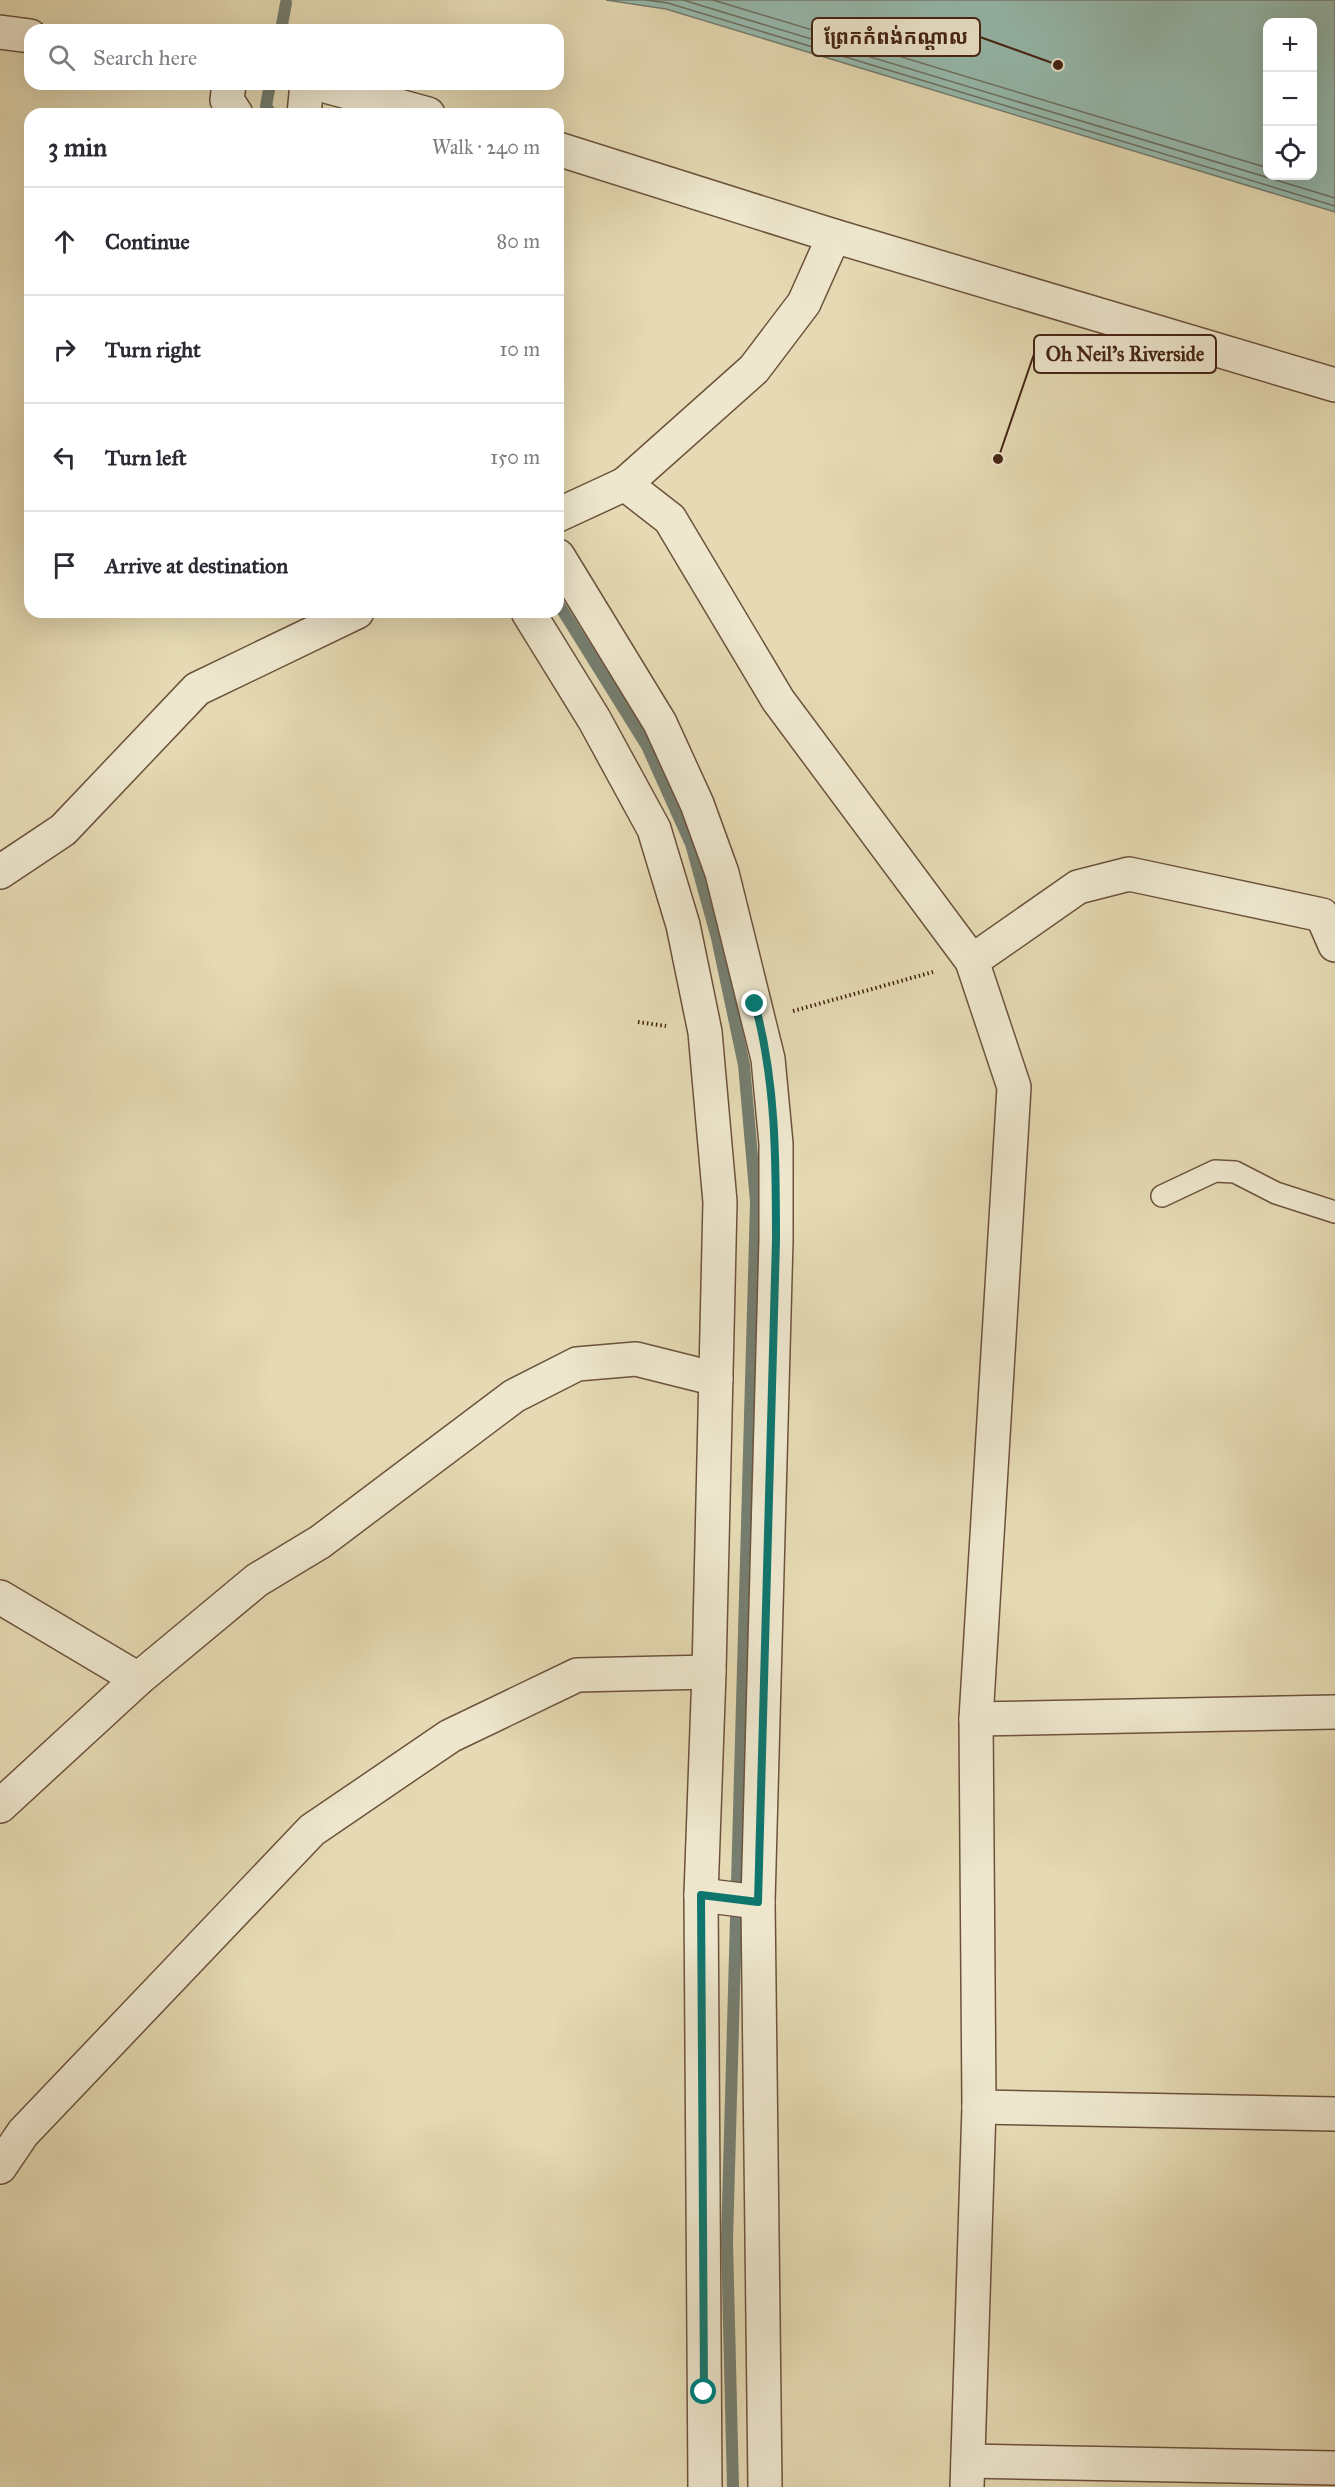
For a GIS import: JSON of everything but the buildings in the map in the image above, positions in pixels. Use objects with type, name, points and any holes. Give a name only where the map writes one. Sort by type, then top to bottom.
[{"type":"street","points":[[0,32],[24,35]]},
{"type":"street","points":[[228,90],[227,100],[232,108]]},
{"type":"street","points":[[305,108],[306,90]]},
{"type":"street","points":[[340,90],[406,108]]},
{"type":"street","points":[[564,152],[834,236],[1335,385]]},
{"type":"street","points":[[564,512],[625,484],[754,369],[804,303],[834,236]]},
{"type":"street","points":[[625,484],[670,519],[778,700],[972,961],[1014,1087],[976,1719],[979,2107],[968,2474],[1335,2468]]},
{"type":"street","points":[[564,566],[660,723],[697,804],[722,873],[768,1059],[776,1155],[758,1902],[765,2487]]},
{"type":"street","points":[[0,872],[63,830],[197,689],[345,618]]},
{"type":"street","points":[[532,618],[594,719],[654,829],[683,925],[705,1032],[720,1202],[710,1672],[701,1895],[705,2487]]},
{"type":"street","points":[[972,961],[1078,887],[1129,874],[1328,910],[1335,945]]},
{"type":"street","points":[[0,1806],[138,1679],[257,1580],[320,1542],[514,1396],[577,1364],[636,1359],[716,1379]]},
{"type":"street","points":[[0,1597],[138,1679]]},
{"type":"street","points":[[0,2167],[23,2133],[312,1830],[450,1736],[577,1675],[710,1672]]},
{"type":"street","points":[[976,1719],[1335,1712]]},
{"type":"street","points":[[701,1895],[758,1902]]},
{"type":"street","points":[[979,2107],[1335,2114]]},
{"type":"lane","points":[[1162,1196],[1215,1171],[1235,1172],[1276,1193],[1335,1212]]},
{"type":"path","points":[[760,1021],[972,961]]},
{"type":"water","points":[[606,0],[1335,0],[1335,212],[666,9]]},
{"type":"waterway","points":[[282,24],[286,3]]},
{"type":"waterway","points":[[267,108],[269,90]]},
{"type":"waterway","points":[[564,613],[647,746],[691,844],[717,938],[744,1065],[756,1202],[727,2241],[733,2487]]},
{"type":"place","name":"ព្រែកកំពង់កណ្តាល","points":[[1058,65]]},
{"type":"place","name":"Oh Neil's Riverside","points":[[998,459]]},
{"type":"route","points":[[704,2392],[701,1895],[758,1902],[776,1240],[776,1144],[768,1059],[755,1004]]}]
